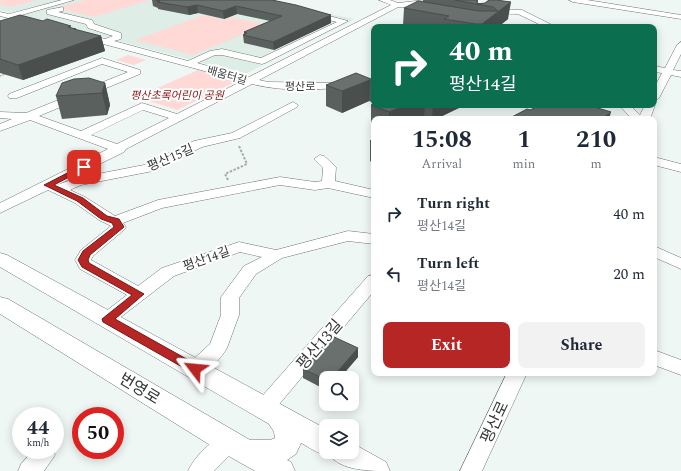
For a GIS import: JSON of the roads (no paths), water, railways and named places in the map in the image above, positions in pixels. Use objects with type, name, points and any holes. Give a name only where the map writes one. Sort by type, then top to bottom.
[{"type":"main road","points":[[0,259],[319,439]]},
{"type":"main road","name":"번영로","points":[[0,304],[238,447],[281,471]]},
{"type":"main road","points":[[238,447],[272,453],[278,452],[285,446],[289,437],[288,431],[271,412]]},
{"type":"main road","points":[[355,459],[376,471]]},
{"type":"street","points":[[51,0],[61,6]]},
{"type":"street","points":[[70,0],[50,12],[89,22],[90,26],[118,35],[118,37],[105,42]]},
{"type":"street","points":[[383,0],[397,5],[412,5],[421,0]]},
{"type":"street","points":[[573,0],[681,17]]},
{"type":"street","points":[[251,81],[397,5]]},
{"type":"street","points":[[10,17],[61,6]]},
{"type":"street","points":[[188,64],[213,53],[222,52],[262,61],[344,21],[300,10]]},
{"type":"street","points":[[483,12],[518,12],[545,24]]},
{"type":"street","points":[[0,14],[40,25]]},
{"type":"street","name":"배움터길","points":[[78,35],[251,81]]},
{"type":"street","points":[[657,92],[681,45]]},
{"type":"street","points":[[0,128],[27,117],[48,105],[137,72],[102,61],[13,96]]},
{"type":"street","points":[[657,70],[681,74]]},
{"type":"street","name":"배움터길","points":[[0,209],[53,188],[120,149],[251,81]]},
{"type":"street","name":"평산로","points":[[251,81],[268,85],[293,86],[371,82]]},
{"type":"street","name":"평산15길","points":[[53,188],[148,168],[198,144],[236,136],[293,105]]},
{"type":"street","points":[[81,135],[142,106],[180,118]]},
{"type":"street","points":[[627,108],[635,116]]},
{"type":"street","points":[[0,115],[32,117],[120,149]]},
{"type":"street","points":[[320,159],[330,167],[328,184]]},
{"type":"street","points":[[657,162],[681,168]]},
{"type":"street","points":[[53,188],[80,200],[104,217],[116,221],[158,204],[280,181],[315,186],[328,184],[371,193]]},
{"type":"street","points":[[116,221],[119,227],[87,253],[83,260],[86,265],[139,294]]},
{"type":"street","name":"평산14길","points":[[107,319],[168,272],[239,247],[276,255],[348,236],[371,239]]},
{"type":"street","points":[[657,252],[681,264]]},
{"type":"street","points":[[195,369],[218,348],[230,315],[230,297],[250,270],[276,255]]},
{"type":"street","name":"평산13길","points":[[271,412],[371,288]]},
{"type":"street","points":[[657,358],[681,368]]},
{"type":"street","name":"평산로","points":[[471,471],[516,376]]},
{"type":"street","points":[[198,471],[238,447]]},
{"type":"street","points":[[29,471],[40,459]]},
{"type":"park label","name":"평산초록어린이 공원","points":[[177,95]]}]
